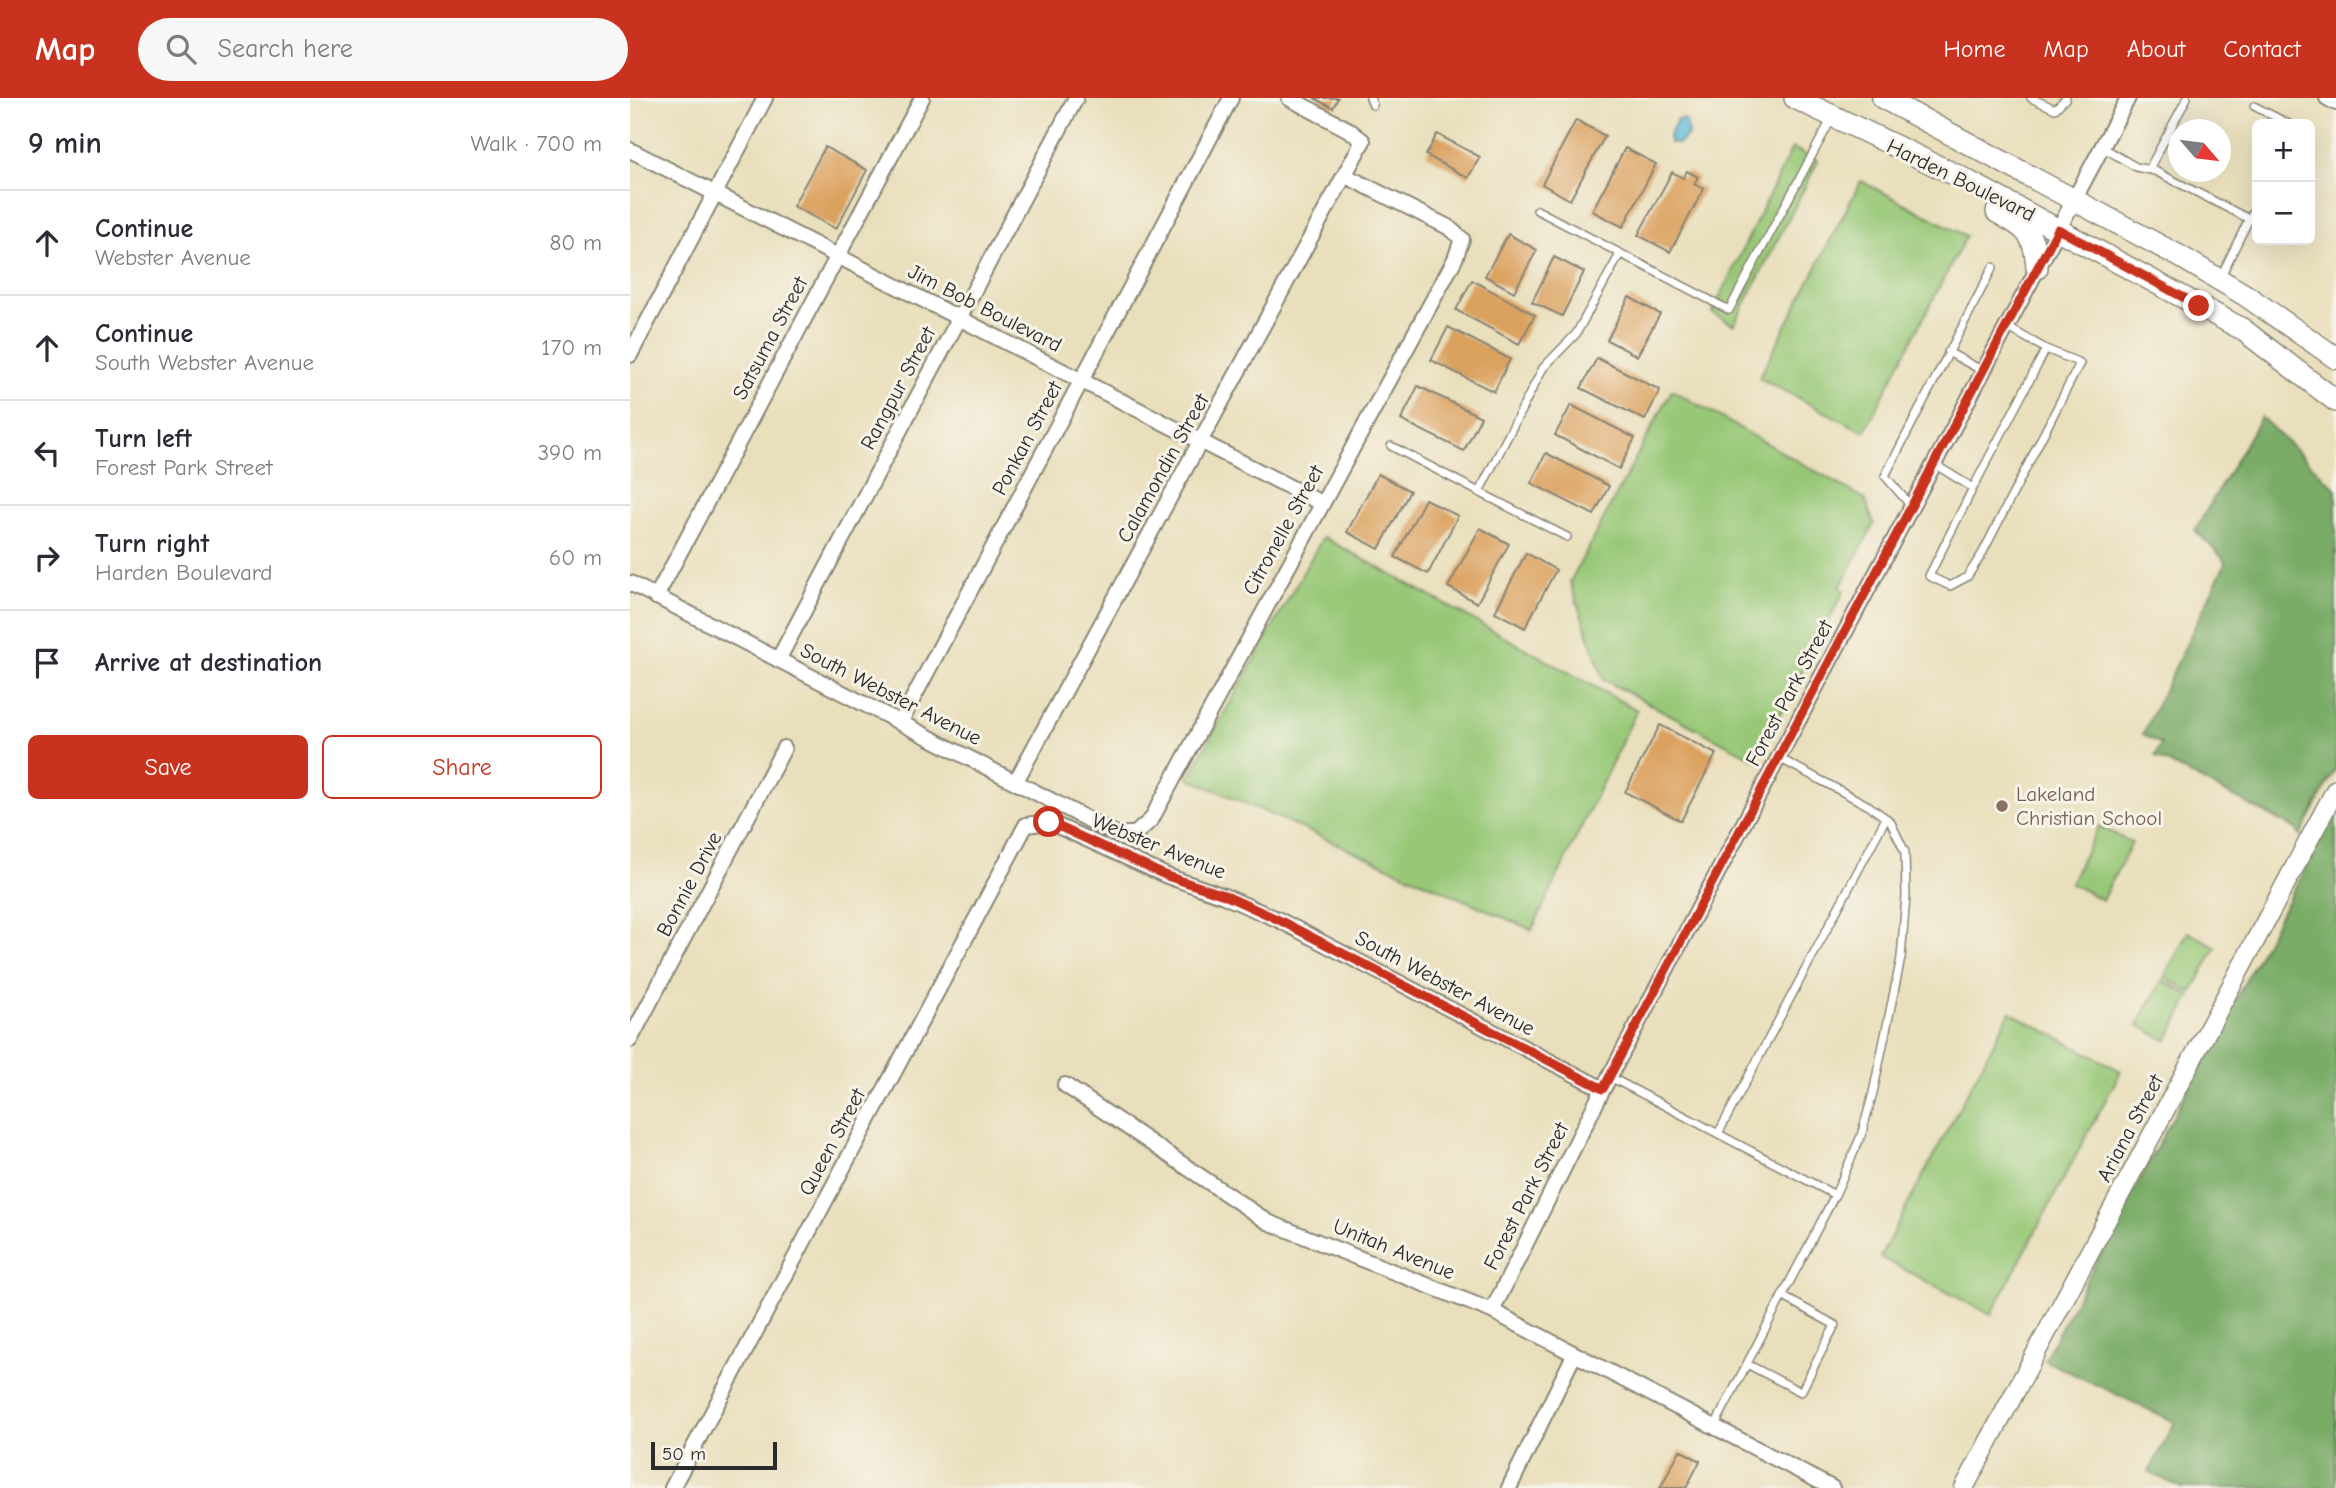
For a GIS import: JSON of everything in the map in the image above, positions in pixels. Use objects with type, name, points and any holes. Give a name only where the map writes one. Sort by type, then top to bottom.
[{"type":"main road","name":"Harden Boulevard","points":[[1795,98],[1959,177],[2242,330],[2336,401]]},
{"type":"main road","name":"Harden Boulevard","points":[[1883,98],[2074,199],[2219,280],[2336,358]]},
{"type":"main road","points":[[1959,177],[1992,209],[2021,225],[2034,239],[2037,268]]},
{"type":"street","points":[[630,355],[765,98]]},
{"type":"street","name":"Satsuma Street","points":[[656,597],[922,98]]},
{"type":"street","name":"Rangpur Street","points":[[778,660],[1076,98]]},
{"type":"street","name":"Ponkan Street","points":[[900,723],[1231,98]]},
{"type":"street","name":"Calamondin Street","points":[[1016,781],[1363,141],[1349,130],[1289,98]]},
{"type":"street","name":"Forest Park Street","points":[[1492,1311],[1607,1083],[2128,98]]},
{"type":"street","points":[[2327,98],[2336,103]]},
{"type":"street","name":"Jim Bob Boulevard","points":[[630,150],[713,195],[1321,503]]},
{"type":"street","name":"Citronelle Street","points":[[1135,834],[1151,820],[1462,239],[1447,227],[1346,176]]},
{"type":"street","name":"South Webster Avenue","points":[[630,583],[1116,834],[1135,834]]},
{"type":"street","name":"Bonnie Drive","points":[[630,1040],[784,748]]},
{"type":"street","name":"Ariana Street","points":[[1964,1488],[2336,789]]},
{"type":"street","name":"Webster Avenue","points":[[1034,822],[1049,822],[1167,876],[1229,898]]},
{"type":"street","name":"Queen Street","points":[[676,1487],[1020,832],[1026,825],[1034,822]]},
{"type":"street","name":"South Webster Avenue","points":[[1229,898],[1607,1083]]},
{"type":"street","name":"Unitah Avenue","points":[[1065,1085],[1268,1222],[1492,1311],[1832,1488]]},
{"type":"street","points":[[1509,1488],[1574,1355]]},
{"type":"lane","points":[[2031,98],[2054,109],[2066,98]]},
{"type":"lane","points":[[2149,169],[2187,98]]},
{"type":"lane","points":[[2254,106],[2279,119]]},
{"type":"lane","points":[[1536,210],[1729,310],[1833,117]]},
{"type":"lane","points":[[2102,147],[2136,167],[2149,169],[2249,219]]},
{"type":"lane","points":[[2219,280],[2252,214]]},
{"type":"lane","points":[[1479,492],[1543,368],[1576,334],[1620,254]]},
{"type":"lane","points":[[1912,507],[1885,475],[1993,267]]},
{"type":"lane","points":[[2007,327],[2046,349],[2080,363],[1982,554],[1967,577],[1950,586],[1929,576],[2046,349]]},
{"type":"lane","points":[[1948,352],[1983,371]]},
{"type":"lane","points":[[1391,446],[1567,537]]},
{"type":"lane","points":[[1934,464],[1973,488]]},
{"type":"lane","points":[[1714,1428],[1835,1195],[1861,1136],[1873,1093],[1900,958],[1906,896],[1905,852],[1886,818],[1779,758]]},
{"type":"lane","points":[[1719,1132],[1886,818]]},
{"type":"lane","points":[[1607,1083],[1719,1132],[1835,1195]]},
{"type":"lane","points":[[1747,1364],[1801,1392],[1835,1325],[1782,1296]]},
{"type":"green space","points":[[1792,148],[1818,161],[1734,325],[1712,313]]},
{"type":"green space","points":[[1861,181],[1966,236],[1864,432],[1759,378]]},
{"type":"green space","points":[[1672,390],[1865,499],[1874,524],[1840,587],[1844,591],[1756,760],[1604,680],[1570,582]]},
{"type":"green space","points":[[2261,417],[2336,489],[2336,768],[2300,836],[2296,829],[2155,756],[2161,744],[2143,734],[2225,564],[2223,558],[2195,530]]},
{"type":"green space","points":[[1323,537],[1637,710],[1532,930],[1188,778]]},
{"type":"green space","points":[[2336,810],[2336,1488],[2181,1488],[2149,1472],[2175,1422],[2044,1360]]},
{"type":"green space","points":[[2099,826],[2132,843],[2102,900],[2070,883]]},
{"type":"green space","points":[[2188,932],[2216,947],[2192,992],[2164,977]]},
{"type":"green space","points":[[2162,980],[2191,995],[2167,1041],[2138,1025]]},
{"type":"green space","points":[[2010,1012],[2121,1071],[1991,1315],[1880,1257]]},
{"type":"water","points":[[1677,120],[1686,121],[1688,135],[1678,144],[1670,143],[1669,136]]},
{"type":"building","points":[[1314,98],[1338,98],[1333,108]]},
{"type":"building","points":[[1576,120],[1605,136],[1570,200],[1542,184]]},
{"type":"building","points":[[1437,134],[1480,157],[1468,178],[1426,155]]},
{"type":"building","points":[[825,147],[867,170],[836,229],[793,206]]},
{"type":"building","points":[[1625,148],[1656,164],[1623,227],[1592,211]]},
{"type":"building","points":[[1687,171],[1698,177],[1694,184],[1704,189],[1670,252],[1638,235],[1672,172],[1683,178]]},
{"type":"building","points":[[1508,234],[1537,250],[1514,292],[1485,276]]},
{"type":"building","points":[[1554,257],[1584,272],[1562,316],[1532,302]]},
{"type":"building","points":[[1472,280],[1535,315],[1519,344],[1456,310]]},
{"type":"building","points":[[1629,297],[1660,314],[1637,356],[1607,340]]},
{"type":"building","points":[[1448,327],[1510,359],[1494,392],[1431,360]]},
{"type":"building","points":[[1597,358],[1660,390],[1645,420],[1581,388]]},
{"type":"building","points":[[1418,386],[1481,417],[1464,451],[1401,420]]},
{"type":"building","points":[[1571,405],[1635,438],[1619,469],[1555,435]]},
{"type":"building","points":[[1546,453],[1609,486],[1594,515],[1531,483]]},
{"type":"building","points":[[1378,474],[1410,491],[1379,549],[1347,532]]},
{"type":"building","points":[[1425,499],[1458,516],[1428,574],[1395,557]]},
{"type":"building","points":[[1480,528],[1509,544],[1477,603],[1448,587]]},
{"type":"building","points":[[1526,553],[1556,570],[1525,628],[1495,612]]},
{"type":"building","points":[[1660,725],[1716,754],[1681,821],[1625,792]]},
{"type":"building","points":[[1680,1450],[1700,1461],[1686,1488],[1660,1488]]},
{"type":"place","name":"Lakeland Christian School","points":[[2002,806]]},
{"type":"route","points":[[1049,822],[1167,876],[1224,895],[1279,920],[1603,1089],[2058,229],[2199,306]]}]
